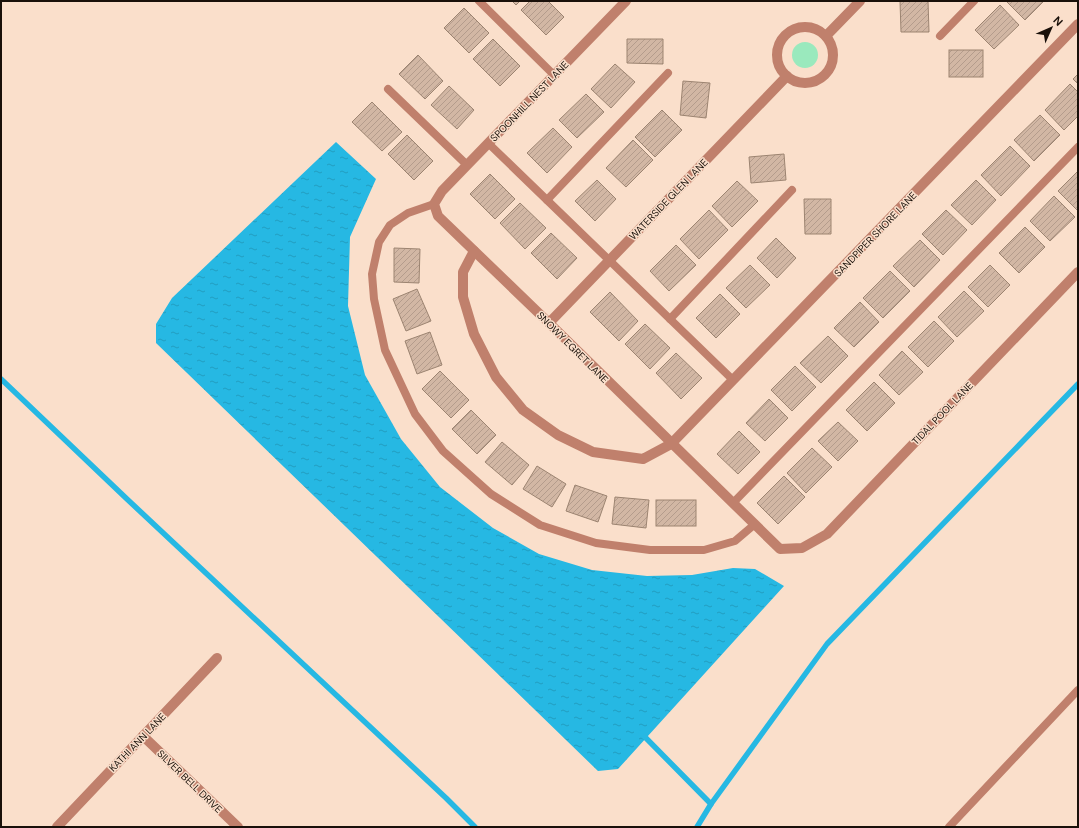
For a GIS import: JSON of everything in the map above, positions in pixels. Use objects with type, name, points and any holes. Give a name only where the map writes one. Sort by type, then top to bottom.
[{"type":"street","name":"SPOONHILL NEST LANE","points":[[434,204],[442,191],[626,1]]},
{"type":"street","points":[[826,36],[860,1]]},
{"type":"street","name":"SANDPIPER SHORE LANE","points":[[671,444],[1078,24]]},
{"type":"street","points":[[799,28],[809,28],[820,31],[826,36],[834,55],[832,65],[828,72],[821,79],[812,83],[802,84],[787,76],[780,68],[777,58],[777,50],[785,36],[793,30],[799,28]]},
{"type":"street","name":"WATERSIDE GLEN LANE","points":[[549,323],[787,76]]},
{"type":"street","name":"SNOWY EGRET LANE","points":[[434,204],[438,216],[780,549],[802,548]]},
{"type":"street","points":[[474,250],[463,272],[463,297],[474,334],[496,377],[523,410],[558,435],[593,452],[643,459],[671,444]]},
{"type":"street","name":"TIDAL POOL LANE","points":[[802,548],[827,534],[1078,272]]},
{"type":"street","name":"KATHI ANN LANE","points":[[56,827],[217,658]]},
{"type":"street","name":"SILVER BELL DRIVE","points":[[143,736],[238,827]]},
{"type":"lane","points":[[479,1],[554,75]]},
{"type":"lane","points":[[940,36],[974,1]]},
{"type":"lane","points":[[547,200],[668,73]]},
{"type":"lane","points":[[388,89],[467,165]]},
{"type":"lane","points":[[488,143],[733,380]]},
{"type":"lane","points":[[733,503],[1078,147]]},
{"type":"lane","points":[[670,320],[792,190]]},
{"type":"lane","points":[[434,204],[408,213],[390,225],[379,242],[372,274],[374,299],[385,350],[415,414],[443,451],[491,494],[540,525],[596,543],[650,550],[704,550],[735,542],[755,524]]},
{"type":"lane","points":[[950,827],[1078,690]]},
{"type":"green space","points":[[805,42],[814,46],[818,55],[814,64],[805,68],[796,64],[792,55],[796,46]]},
{"type":"water","points":[[336,142],[376,179],[350,237],[348,306],[365,375],[401,439],[440,487],[493,528],[539,554],[592,570],[647,576],[692,575],[733,568],[755,569],[784,586],[618,769],[598,771],[156,343],[156,324],[172,298]]},
{"type":"building","points":[[512,1],[520,1],[516,5]]},
{"type":"building","points":[[530,1],[548,1],[564,17],[546,35],[521,10]]},
{"type":"building","points":[[900,1],[928,1],[929,32],[901,32]]},
{"type":"building","points":[[1006,1],[1044,1],[1025,20]]},
{"type":"building","points":[[1000,5],[1019,25],[994,49],[975,30]]},
{"type":"building","points":[[464,8],[489,33],[469,53],[444,28]]},
{"type":"building","points":[[493,39],[520,66],[500,86],[473,59]]},
{"type":"building","points":[[627,39],[663,39],[663,64],[627,63]]},
{"type":"building","points":[[949,50],[983,50],[983,77],[949,77]]},
{"type":"building","points":[[418,55],[443,81],[425,99],[399,74]]},
{"type":"building","points":[[615,64],[635,82],[611,108],[591,89]]},
{"type":"building","points":[[1078,74],[1078,84],[1073,79]]},
{"type":"building","points":[[683,81],[710,83],[706,118],[680,115]]},
{"type":"building","points":[[1070,84],[1078,92],[1078,116],[1064,130],[1045,110]]},
{"type":"building","points":[[449,86],[474,110],[457,129],[431,105]]},
{"type":"building","points":[[586,94],[604,112],[577,138],[559,120]]},
{"type":"building","points":[[372,102],[402,132],[382,151],[352,122]]},
{"type":"building","points":[[662,110],[682,130],[655,157],[635,137]]},
{"type":"building","points":[[1040,115],[1060,135],[1034,161],[1014,140]]},
{"type":"building","points":[[553,128],[572,147],[547,173],[527,153]]},
{"type":"building","points":[[407,135],[433,161],[414,180],[388,154]]},
{"type":"building","points":[[633,140],[653,160],[626,187],[606,168]]},
{"type":"building","points":[[1010,146],[1030,166],[1001,196],[981,175]]},
{"type":"building","points":[[784,154],[786,180],[751,183],[749,157]]},
{"type":"building","points":[[1078,171],[1078,211],[1058,191]]},
{"type":"building","points":[[490,174],[515,199],[495,219],[470,194]]},
{"type":"building","points":[[597,180],[616,199],[595,221],[575,201]]},
{"type":"building","points":[[976,180],[996,200],[972,225],[951,205]]},
{"type":"building","points":[[737,181],[758,201],[732,227],[712,206]]},
{"type":"building","points":[[1054,196],[1075,217],[1050,241],[1030,221]]},
{"type":"building","points":[[804,199],[831,199],[831,234],[805,234]]},
{"type":"building","points":[[520,203],[546,228],[525,249],[500,223]]},
{"type":"building","points":[[709,210],[728,230],[699,259],[680,239]]},
{"type":"building","points":[[946,210],[967,230],[943,255],[922,234]]},
{"type":"building","points":[[1025,227],[1045,247],[1019,273],[999,253]]},
{"type":"building","points":[[551,233],[577,258],[557,279],[531,253]]},
{"type":"building","points":[[776,238],[796,258],[777,278],[757,258]]},
{"type":"building","points":[[920,240],[940,260],[914,287],[893,266]]},
{"type":"building","points":[[676,245],[696,265],[669,291],[650,271]]},
{"type":"building","points":[[394,248],[420,249],[419,283],[394,282]]},
{"type":"building","points":[[750,265],[770,285],[746,308],[726,288]]},
{"type":"building","points":[[990,265],[1010,285],[988,307],[968,287]]},
{"type":"building","points":[[890,271],[910,291],[883,318],[863,298]]},
{"type":"building","points":[[417,289],[431,321],[406,331],[393,299]]},
{"type":"building","points":[[964,291],[984,311],[957,337],[938,317]]},
{"type":"building","points":[[610,292],[638,321],[619,341],[590,312]]},
{"type":"building","points":[[720,294],[740,314],[716,338],[696,318]]},
{"type":"building","points":[[860,302],[879,322],[854,347],[834,328]]},
{"type":"building","points":[[934,321],[954,341],[928,367],[908,347]]},
{"type":"building","points":[[645,324],[670,348],[650,369],[625,344]]},
{"type":"building","points":[[430,332],[442,365],[417,374],[405,341]]},
{"type":"building","points":[[828,336],[848,356],[821,383],[800,363]]},
{"type":"building","points":[[902,351],[923,372],[899,395],[879,375]]},
{"type":"building","points":[[676,353],[702,378],[681,399],[656,373]]},
{"type":"building","points":[[795,366],[816,387],[792,411],[771,390]]},
{"type":"building","points":[[440,371],[469,400],[451,418],[422,389]]},
{"type":"building","points":[[874,382],[895,403],[867,431],[846,410]]},
{"type":"building","points":[[769,399],[788,418],[765,441],[746,423]]},
{"type":"building","points":[[471,410],[496,435],[477,454],[452,429]]},
{"type":"building","points":[[838,422],[858,441],[838,461],[818,441]]},
{"type":"building","points":[[739,431],[760,452],[738,474],[717,454]]},
{"type":"building","points":[[502,442],[529,465],[512,485],[485,462]]},
{"type":"building","points":[[812,448],[832,467],[806,493],[787,473]]},
{"type":"building","points":[[537,466],[566,484],[552,507],[523,489]]},
{"type":"building","points":[[784,476],[805,497],[778,524],[757,503]]},
{"type":"building","points":[[575,485],[607,496],[598,522],[566,511]]},
{"type":"building","points":[[615,497],[649,500],[646,528],[612,524]]},
{"type":"building","points":[[656,500],[696,500],[696,526],[656,526]]},
{"type":"waterway","points":[[1,379],[475,827]]},
{"type":"waterway","points":[[697,827],[711,804],[827,644],[1078,384]]},
{"type":"waterway","points":[[641,733],[711,804]]}]
